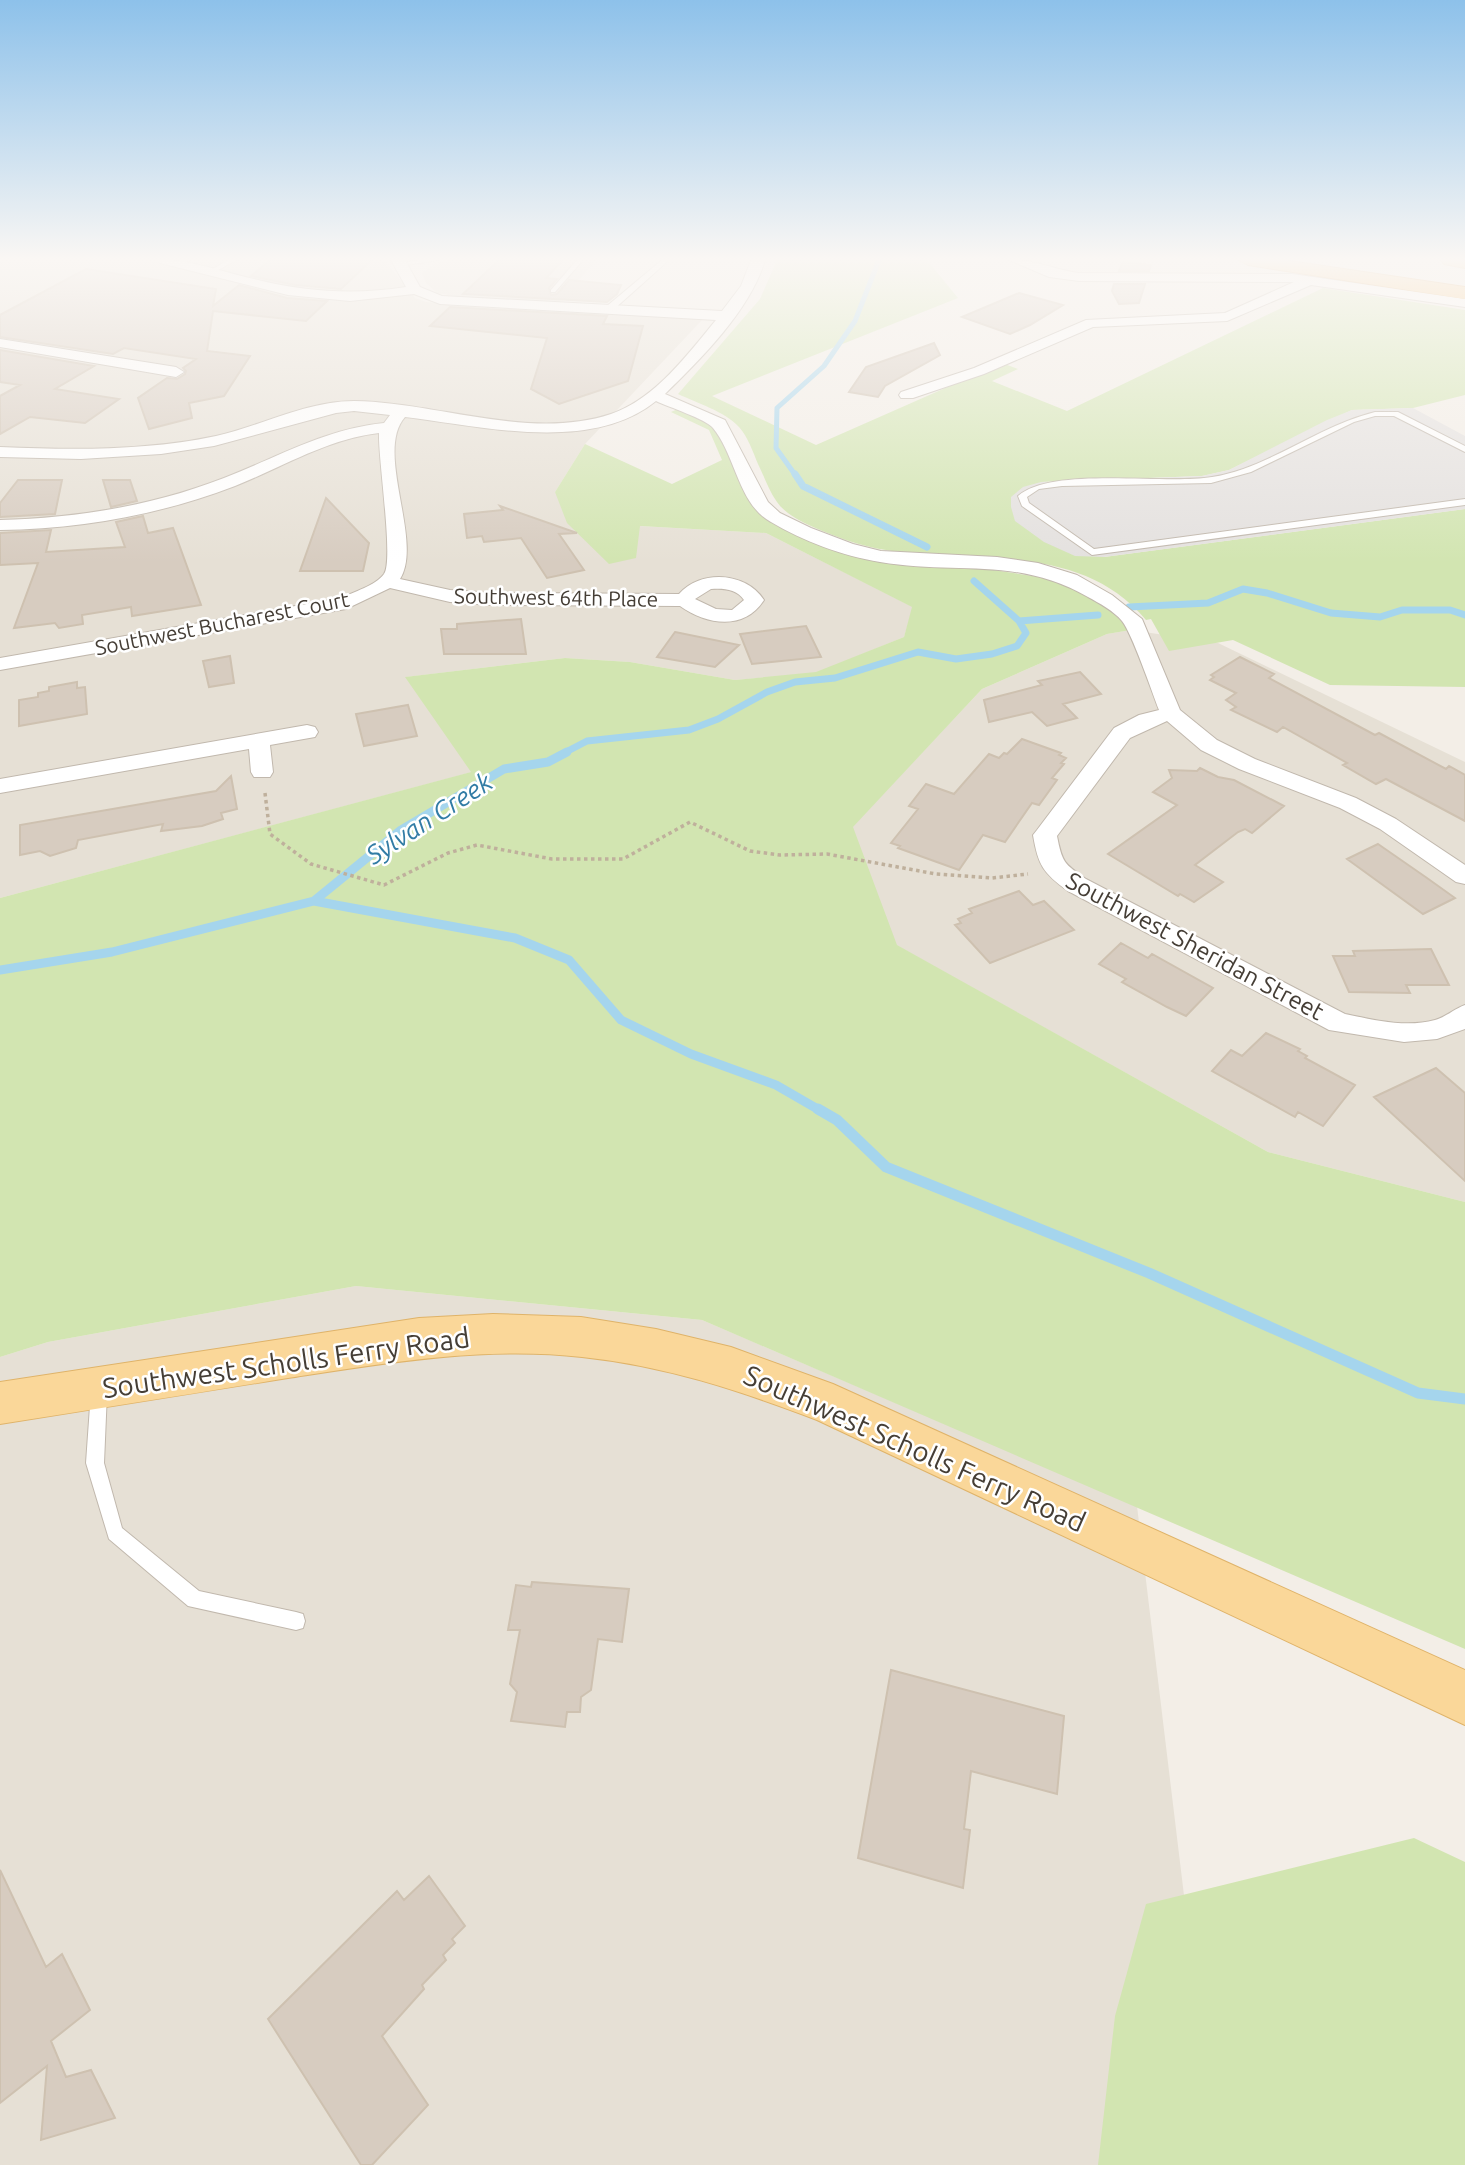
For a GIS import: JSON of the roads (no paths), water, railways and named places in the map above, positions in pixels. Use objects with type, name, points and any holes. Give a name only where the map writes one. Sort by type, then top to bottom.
[{"type":"main road","name":"Southwest Scholls Ferry Road","points":[[0,1403],[419,1338],[548,1335],[581,1337],[656,1349],[731,1367],[832,1405],[1465,1698]]},
{"type":"street","points":[[109,361],[176,372]]},
{"type":"street","points":[[0,452],[115,454],[214,441],[327,409],[354,406],[495,424],[561,428],[600,422],[639,407],[685,361]]},
{"type":"street","points":[[907,396],[1002,361]]},
{"type":"street","points":[[654,395],[719,423],[761,505],[774,517],[805,532],[846,548],[881,557],[997,563],[1038,569],[1070,579],[1105,599],[1132,619],[1171,713],[1209,745],[1247,764],[1348,803],[1388,824],[1465,876]]},
{"type":"street","points":[[388,582],[396,570],[398,558],[390,492],[387,434],[389,427],[402,411]]},
{"type":"street","points":[[0,525],[67,523],[145,509],[240,478],[320,440],[360,430],[389,427]]},
{"type":"street","name":"Southwest 64th Place","points":[[388,582],[450,596],[491,600],[684,600]]},
{"type":"street","name":"Southwest Bucharest Court","points":[[0,664],[346,603],[388,582]]},
{"type":"street","name":"Southwest Sheridan Street","points":[[1171,713],[1147,720],[1122,733],[1087,783],[1051,825],[1045,835],[1045,847],[1057,871],[1077,885],[1339,1023],[1383,1031],[1423,1031],[1456,1023],[1465,1015]]},
{"type":"street","points":[[0,786],[307,732]]},
{"type":"street","points":[[259,741],[262,772]]},
{"type":"lane","points":[[1465,449],[1395,414],[1375,414],[1351,420],[1248,470],[1211,480],[1062,483],[1037,486],[1022,496],[1025,504],[1092,552],[1465,502]]},
{"type":"lane","points":[[100,1387],[95,1463],[115,1533],[195,1599],[296,1621]]},
{"type":"waterway","name":"Sylvan Creek","points":[[796,476],[776,448],[777,408],[827,361]]},
{"type":"waterway","name":"Sylvan Creek","points":[[795,474],[803,486],[927,547]]},
{"type":"waterway","name":"Sylvan Creek","points":[[974,581],[1019,621]]},
{"type":"waterway","points":[[1129,607],[1208,603],[1243,589],[1267,593],[1331,613],[1380,617],[1402,610],[1450,610],[1465,615]]},
{"type":"waterway","points":[[1019,621],[1098,615]]},
{"type":"waterway","name":"Sylvan Creek","points":[[564,753],[587,741],[689,730],[718,719],[767,692],[795,682],[835,678],[918,652],[956,659],[992,654],[1017,646],[1026,633],[1019,621]]},
{"type":"waterway","name":"Sylvan Creek","points":[[314,901],[401,830],[504,769],[548,762],[567,752]]},
{"type":"waterway","name":"Sylvan Creek","points":[[0,970],[112,952],[314,901]]},
{"type":"waterway","points":[[314,901],[515,938],[569,960],[621,1020],[691,1054],[776,1085],[821,1111]]},
{"type":"waterway","points":[[818,1109],[837,1120],[886,1167],[1149,1273],[1418,1393],[1465,1399]]}]
